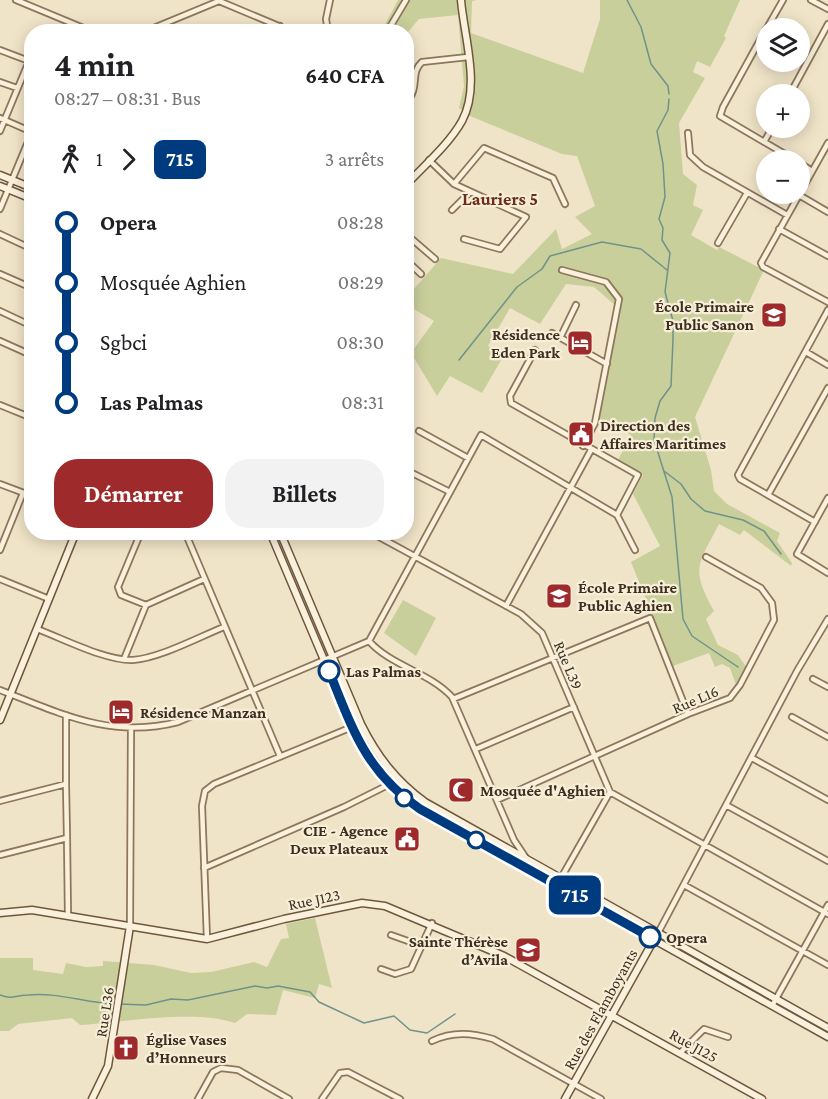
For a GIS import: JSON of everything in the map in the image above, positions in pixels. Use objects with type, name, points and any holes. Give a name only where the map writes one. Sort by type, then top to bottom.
[{"type":"main road","points":[[414,176],[454,131],[466,110],[470,86],[461,0]]},
{"type":"main road","points":[[0,176],[24,185]]},
{"type":"main road","points":[[0,186],[24,196]]},
{"type":"main road","points":[[0,720],[73,540]]},
{"type":"main road","points":[[273,540],[352,727],[365,753],[388,785],[420,809],[828,1037]]},
{"type":"main road","points":[[283,540],[368,737],[396,779],[425,802],[828,1028]]},
{"type":"main road","name":"Rue J123","points":[[0,913],[32,910],[207,939],[284,919],[362,903],[385,906],[432,923],[504,956],[612,1015]]},
{"type":"main road","name":"Rue L36","points":[[92,1099],[108,1066],[130,926]]},
{"type":"main road","name":"Rue des Flamboyants","points":[[565,1099],[658,933]]},
{"type":"main road","name":"Rue J125","points":[[612,1015],[762,1099]]},
{"type":"street","points":[[16,0],[31,3],[75,24]]},
{"type":"street","points":[[326,24],[330,0]]},
{"type":"street","points":[[392,24],[406,0]]},
{"type":"street","points":[[773,18],[783,0]]},
{"type":"street","points":[[811,0],[828,9]]},
{"type":"street","points":[[163,24],[219,1],[273,24]]},
{"type":"street","points":[[795,84],[828,24]]},
{"type":"street","points":[[756,48],[720,114],[723,119],[778,150]]},
{"type":"street","points":[[0,50],[24,60]]},
{"type":"street","points":[[414,93],[416,90],[415,73],[422,62],[468,57]]},
{"type":"street","points":[[0,131],[2,119],[24,74]]},
{"type":"street","points":[[0,82],[17,88]]},
{"type":"street","points":[[2,119],[24,129]]},
{"type":"street","points":[[687,133],[691,156],[703,167],[788,215]]},
{"type":"street","points":[[764,142],[766,138]]},
{"type":"street","points":[[810,175],[828,143]]},
{"type":"street","points":[[454,184],[484,148],[553,178],[565,204]]},
{"type":"street","points":[[0,209],[24,150]]},
{"type":"street","points":[[429,160],[454,184],[526,217],[500,249],[464,239]]},
{"type":"street","points":[[452,210],[470,192]]},
{"type":"street","points":[[718,243],[747,193]]},
{"type":"street","points":[[810,201],[828,212]]},
{"type":"street","points":[[794,204],[762,260],[765,268],[828,302]]},
{"type":"street","points":[[779,229],[828,256]]},
{"type":"street","points":[[0,234],[24,245]]},
{"type":"street","points":[[414,241],[435,259]]},
{"type":"street","points":[[414,268],[421,274]]},
{"type":"street","points":[[562,270],[606,282],[620,299],[596,423],[583,446]]},
{"type":"street","points":[[0,274],[24,284]]},
{"type":"street","points":[[560,338],[576,305]]},
{"type":"street","points":[[815,522],[738,477],[828,310]]},
{"type":"street","points":[[0,311],[24,322]]},
{"type":"street","points":[[552,333],[607,364]]},
{"type":"street","points":[[0,340],[24,352]]},
{"type":"street","points":[[535,350],[510,396],[510,403],[638,476],[617,515]]},
{"type":"street","points":[[806,352],[828,365]]},
{"type":"street","points":[[768,495],[828,388]]},
{"type":"street","points":[[0,405],[24,415]]},
{"type":"street","points":[[419,431],[468,458]]},
{"type":"street","points":[[0,690],[96,725],[131,730],[178,722],[369,641],[481,435],[617,515],[635,549]]},
{"type":"street","points":[[506,606],[591,450]]},
{"type":"street","points":[[414,474],[450,492]]},
{"type":"street","points":[[0,484],[23,493],[0,550]]},
{"type":"street","points":[[828,498],[797,556],[828,573]]},
{"type":"street","points":[[138,540],[118,588],[121,596],[146,605]]},
{"type":"street","points":[[188,540],[279,756]]},
{"type":"street","name":"Rue L39","points":[[384,540],[527,618],[542,633],[610,792]]},
{"type":"street","name":"Rue L16","points":[[497,800],[688,714],[721,704],[730,698],[740,685],[774,620],[772,603],[761,588],[706,558]]},
{"type":"street","points":[[0,579],[49,599]]},
{"type":"street","points":[[124,659],[146,605],[204,579]]},
{"type":"street","points":[[453,698],[650,618],[688,714]]},
{"type":"street","points":[[658,933],[797,671],[828,619]]},
{"type":"street","points":[[37,629],[124,659],[150,656],[224,627]]},
{"type":"street","points":[[369,641],[378,651],[442,686],[453,698],[514,840],[527,860]]},
{"type":"street","points":[[813,679],[828,687]]},
{"type":"street","points":[[476,749],[573,707]]},
{"type":"street","points":[[66,715],[68,916]]},
{"type":"street","points":[[792,717],[828,737]]},
{"type":"street","points":[[207,939],[202,806],[205,791],[214,784],[352,727]]},
{"type":"street","points":[[130,926],[131,730]]},
{"type":"street","points":[[752,758],[828,800]]},
{"type":"street","points":[[0,801],[66,784]]},
{"type":"street","points":[[204,867],[344,807],[388,785]]},
{"type":"street","points":[[561,878],[610,792],[826,913]]},
{"type":"street","points":[[726,805],[828,861]]},
{"type":"street","points":[[0,855],[67,838]]},
{"type":"street","points":[[684,885],[828,965]]},
{"type":"street","points":[[772,1006],[826,913],[828,905]]},
{"type":"street","points":[[381,969],[395,974],[411,969],[432,923]]},
{"type":"street","points":[[391,935],[422,946]]},
{"type":"street","points":[[680,1053],[704,1029],[728,1037]]},
{"type":"street","points":[[432,1041],[446,1035],[459,1034],[477,1034],[493,1039],[601,1099]]},
{"type":"street","points":[[198,1099],[213,1072],[221,1068],[238,1070],[289,1099]]},
{"type":"street","points":[[322,1099],[340,1073],[348,1072],[400,1099]]},
{"type":"green space","points":[[398,0],[477,0],[472,1],[471,33],[583,73],[600,19],[600,0],[740,0],[724,36],[726,38],[710,67],[697,61],[693,72],[705,78],[679,123],[683,174],[697,185],[693,205],[703,210],[691,235],[717,250],[719,247],[764,270],[695,417],[711,470],[714,491],[727,504],[780,533],[777,541],[792,563],[791,566],[744,530],[740,535],[719,524],[706,549],[699,575],[706,597],[714,611],[706,619],[718,645],[738,655],[747,668],[736,685],[730,668],[722,664],[715,667],[709,653],[673,666],[631,562],[660,546],[633,494],[643,475],[618,460],[631,435],[595,416],[616,306],[594,287],[566,284],[540,324],[510,308],[488,346],[504,355],[482,393],[450,376],[437,396],[414,358],[414,349],[434,321],[414,309],[414,289],[441,258],[513,274],[556,229],[562,249],[592,234],[575,217],[595,206],[577,156],[562,154],[470,116],[459,108],[464,86],[458,15],[419,19],[414,25],[385,24]]},
{"type":"green space","points":[[403,600],[436,618],[416,656],[384,633]]},
{"type":"green space","points":[[315,918],[332,988],[319,984],[315,998],[283,990],[276,1015],[247,1014],[235,1023],[201,1017],[181,1017],[80,1025],[72,1018],[18,1024],[9,1031],[0,1031],[0,958],[33,958],[33,970],[63,974],[66,963],[86,967],[103,966],[103,961],[154,965],[191,973],[211,972],[254,962],[267,967],[281,939],[289,938],[286,924]]},
{"type":"waterway","points":[[627,0],[641,27],[651,64],[668,86],[669,94]]},
{"type":"waterway","points":[[669,99],[668,110],[657,131],[663,164],[665,197],[659,219],[663,228],[662,240],[670,253],[665,292],[673,321],[671,386],[660,401],[655,418],[654,440],[672,497],[683,619],[692,636],[738,667]]},
{"type":"waterway","points":[[459,360],[517,287],[542,269],[550,256],[602,242],[641,249],[667,270]]},
{"type":"waterway","points":[[664,471],[681,484],[691,499],[705,511],[743,520],[764,531],[781,554]]},
{"type":"waterway","points":[[119,1004],[146,1005],[171,999],[188,1000],[255,986],[267,988],[278,986],[310,992],[319,1002],[364,1023],[394,1016],[410,1030],[427,1033],[455,1014]]},
{"type":"waterway","points":[[0,995],[11,997],[39,994],[114,1004]]},
{"type":"bus line","name":"715","points":[[329,671],[359,743],[388,785],[420,809],[650,937]]},
{"type":"place","name":"École Primaire Public Sanon","points":[[774,315]]},
{"type":"place","name":"Résidence Eden Park","points":[[580,343]]},
{"type":"place","name":"Direction des Affaires Maritimes","points":[[581,434]]},
{"type":"place","name":"École Primaire Public Aghien","points":[[559,596]]},
{"type":"place","name":"Las Palmas","points":[[329,671]]},
{"type":"place","name":"Résidence Manzan","points":[[121,712]]},
{"type":"place","name":"Mosquée d'Aghien","points":[[461,790]]},
{"type":"place","name":"CIE - Agence Deux Plateaux","points":[[407,839]]},
{"type":"place","name":"Opera","points":[[650,937]]},
{"type":"place","name":"Sainte Thérèse d’Avila","points":[[528,950]]},
{"type":"place","name":"Église Vases d’Honneurs","points":[[126,1048]]},
{"type":"district","name":"Lauriers 5","points":[[500,199]]}]
